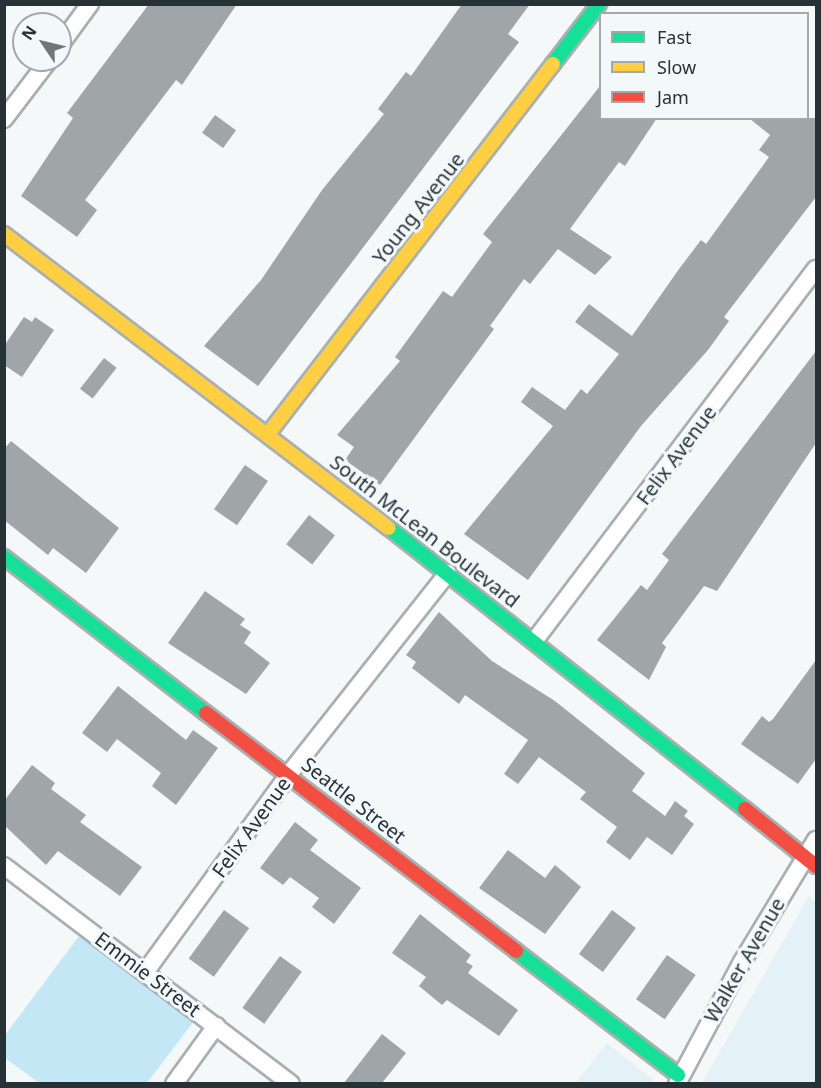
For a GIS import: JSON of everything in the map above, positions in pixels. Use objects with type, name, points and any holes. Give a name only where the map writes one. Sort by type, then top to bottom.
[{"type":"street","points":[[72,29],[90,4]]},
{"type":"street","name":"Young Avenue","points":[[268,434],[599,4]]},
{"type":"street","points":[[4,119],[39,72]]},
{"type":"street","name":"South McLean Boulevard","points":[[4,234],[535,640],[810,861]]},
{"type":"street","name":"Felix Avenue","points":[[535,640],[816,269]]},
{"type":"street","name":"Seattle Street","points":[[4,557],[289,774],[678,1079]]},
{"type":"street","name":"Felix Avenue","points":[[146,971],[289,774],[448,573]]},
{"type":"street","name":"Walker Avenue","points":[[678,1079],[810,861],[816,840]]},
{"type":"street","name":"Emmie Street","points":[[4,866],[146,971],[291,1083]]},
{"type":"street","points":[[174,1083],[216,1026]]},
{"type":"shaded area","points":[[809,896],[816,902],[816,1083],[702,1083]]},
{"type":"shaded area","points":[[79,936],[194,1021],[147,1083],[39,1083],[5,1058],[5,1035]]},
{"type":"shaded area","points":[[607,1043],[652,1079],[655,1083],[575,1083]]},
{"type":"building","points":[[149,4],[237,4],[182,85],[176,80],[85,200],[97,210],[77,237],[21,196],[73,118],[67,113]]},
{"type":"building","points":[[462,4],[530,4],[508,34],[519,42],[258,386],[204,346],[261,280],[322,190],[384,114],[378,109],[406,72],[411,76]]},
{"type":"building","points":[[599,87],[599,120],[656,120],[625,166],[619,162],[570,229],[612,257],[595,275],[558,249],[530,284],[524,279],[490,326],[494,329],[380,485],[345,460],[354,447],[337,435],[400,361],[395,357],[443,291],[452,297],[492,242],[483,234]]},
{"type":"building","points":[[215,115],[236,130],[223,148],[202,133]]},
{"type":"building","points":[[816,118],[816,197],[724,317],[729,321],[708,350],[641,426],[528,580],[464,534],[553,426],[521,402],[532,387],[565,410],[581,389],[587,394],[619,354],[575,322],[589,304],[632,336],[701,240],[706,244],[769,157],[759,150],[770,135],[751,120]]},
{"type":"building","points":[[24,317],[32,322],[35,317],[54,330],[22,377],[4,365],[4,346]]},
{"type":"building","points":[[816,351],[816,443],[717,591],[704,586],[662,643],[666,647],[649,680],[597,640],[641,585],[647,590],[669,560],[662,554]]},
{"type":"building","points":[[104,358],[117,368],[93,399],[80,389]]},
{"type":"building","points":[[11,441],[119,528],[86,573],[53,548],[48,555],[4,520],[4,449]]},
{"type":"building","points":[[245,465],[268,481],[237,525],[214,509]]},
{"type":"building","points":[[309,515],[335,535],[312,564],[286,544]]},
{"type":"building","points":[[205,591],[245,619],[240,625],[251,632],[244,643],[270,663],[246,694],[168,643]]},
{"type":"building","points":[[439,612],[492,661],[555,701],[645,773],[632,791],[665,816],[675,801],[688,811],[684,816],[694,824],[672,855],[647,837],[630,860],[606,842],[617,827],[580,799],[586,792],[539,757],[518,784],[504,774],[528,740],[465,695],[459,704],[412,668],[416,662],[406,655]]},
{"type":"building","points":[[816,660],[816,759],[798,784],[741,744],[762,716],[769,722],[773,719]]},
{"type":"building","points":[[118,686],[186,740],[193,730],[218,748],[176,805],[152,786],[161,773],[117,739],[107,752],[82,733]]},
{"type":"building","points":[[32,765],[55,783],[51,789],[86,815],[80,822],[142,867],[120,896],[58,851],[46,865],[4,825],[4,801]]},
{"type":"building","points":[[295,822],[318,840],[310,850],[361,888],[334,924],[312,907],[319,898],[290,877],[283,885],[260,868]]},
{"type":"building","points":[[508,850],[545,878],[555,865],[581,887],[545,934],[479,888]]},
{"type":"building","points":[[224,910],[249,928],[214,977],[189,959]]},
{"type":"building","points":[[612,910],[636,928],[603,972],[579,954]]},
{"type":"building","points":[[420,914],[471,955],[466,962],[473,966],[468,973],[518,1010],[499,1036],[447,1000],[442,1005],[419,986],[426,977],[392,953]]},
{"type":"building","points":[[667,955],[696,975],[665,1019],[636,999]]},
{"type":"building","points":[[280,956],[302,972],[264,1024],[242,1008]]},
{"type":"building","points":[[382,1034],[406,1053],[382,1083],[344,1083]]},
{"type":"traffic: fast","points":[[553,64],[599,4]]},
{"type":"traffic: fast","points":[[389,528],[745,809]]},
{"type":"traffic: fast","points":[[4,557],[206,713]]},
{"type":"traffic: fast","points":[[516,951],[678,1075]]},
{"type":"traffic: slow","points":[[268,434],[553,64]]},
{"type":"traffic: slow","points":[[4,234],[389,528]]},
{"type":"traffic: jam","points":[[206,713],[516,951]]},
{"type":"traffic: jam","points":[[745,809],[816,866]]}]
